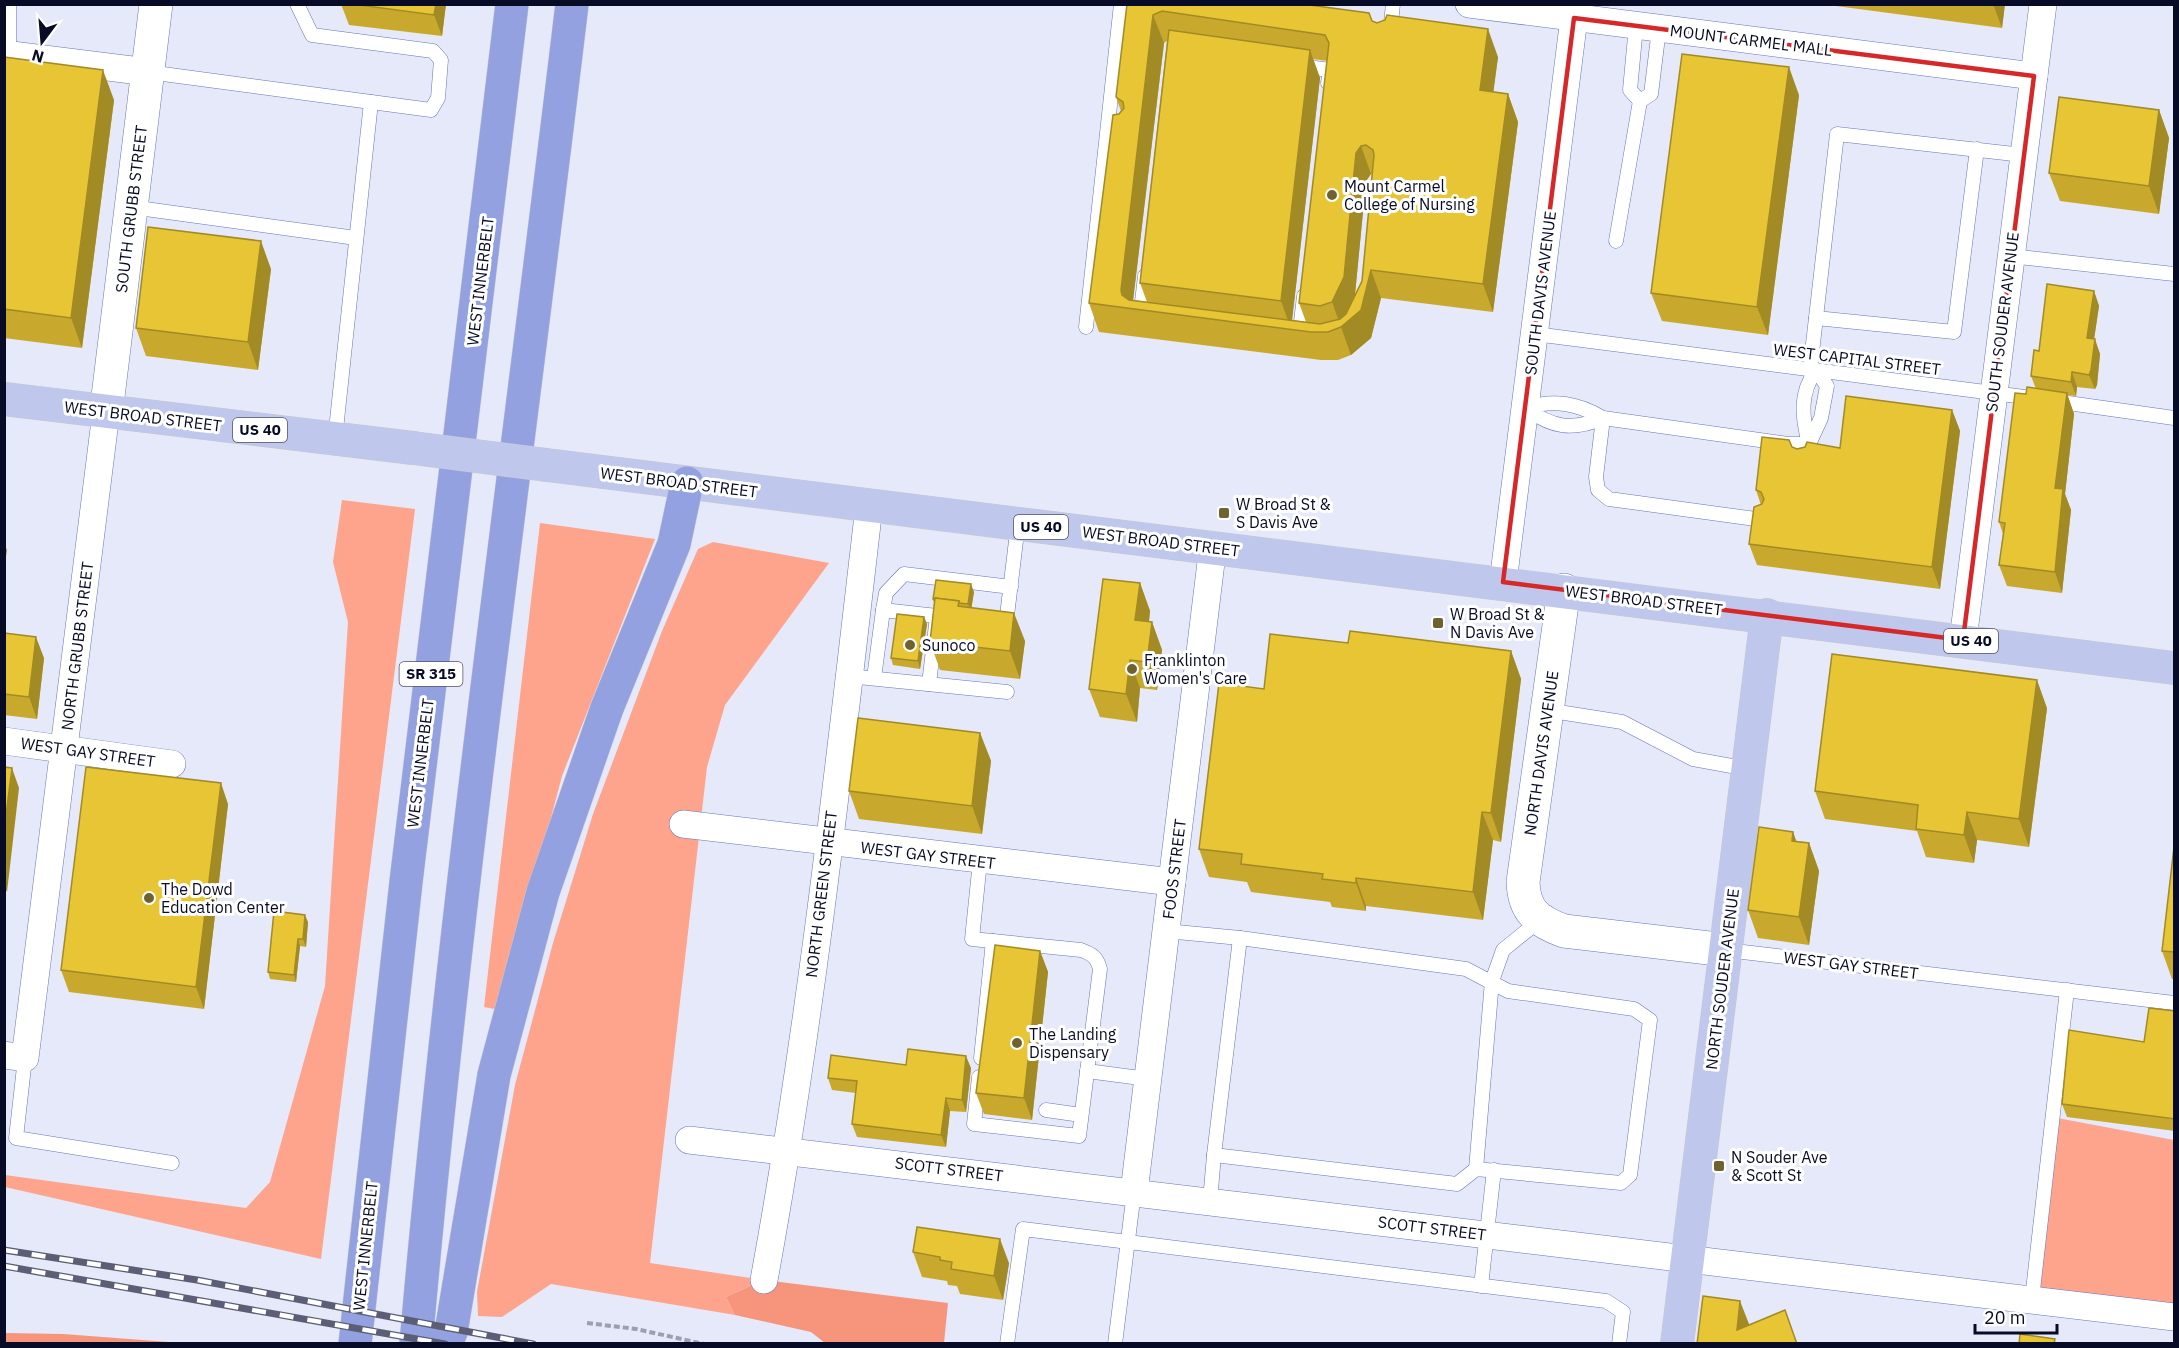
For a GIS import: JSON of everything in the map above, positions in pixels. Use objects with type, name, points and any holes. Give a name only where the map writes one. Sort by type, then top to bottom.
[{"type":"highway","name":"WEST INNERBELT","points":[[355,1344],[407,870],[512,4]]},
{"type":"highway","points":[[416,1344],[428,1206],[464,889],[572,4]]},
{"type":"highway","points":[[446,1344],[452,1332],[494,1075],[543,892],[607,708],[674,544],[687,483]]},
{"type":"main road","name":"WEST BROAD STREET","points":[[4,399],[413,448],[869,507],[1503,582],[2175,668]]},
{"type":"main road","name":"NORTH SOUDER AVENUE","points":[[1677,1344],[1767,615]]},
{"type":"street","name":"SOUTH GRUBB STREET","points":[[106,413],[156,4]]},
{"type":"street","name":"MOUNT CARMEL MALL","points":[[1469,4],[1575,11],[1648,27],[2034,76]]},
{"type":"street","name":"SOUTH SOUDER AVENUE","points":[[1963,640],[2043,4]]},
{"type":"street","name":"SOUTH DAVIS AVENUE","points":[[1503,582],[1575,11]]},
{"type":"street","points":[[7,55],[148,72]]},
{"type":"street","name":"NORTH GRUBB STREET","points":[[15,1056],[64,747],[106,413]]},
{"type":"street","name":"NORTH GREEN STREET","points":[[764,1280],[788,1150],[829,843],[861,677],[859,590],[869,507]]},
{"type":"street","name":"FOOS STREET","points":[[1134,1192],[1212,546]]},
{"type":"street","name":"NORTH DAVIS AVENUE","points":[[1536,916],[1523,899],[1523,882],[1564,590]]},
{"type":"street","name":"WEST GAY STREET","points":[[4,741],[64,747],[172,764]]},
{"type":"street","name":"WEST GAY STREET","points":[[683,824],[1172,882]]},
{"type":"street","name":"WEST GAY STREET","points":[[1536,916],[1564,931],[1726,950]]},
{"type":"street","name":"SCOTT STREET","points":[[689,1140],[2175,1317]]},
{"type":"lane","points":[[7,55],[9,4]]},
{"type":"lane","points":[[148,72],[431,110],[438,98],[441,60],[433,51],[312,35],[297,4]]},
{"type":"lane","points":[[1086,327],[1121,4]]},
{"type":"lane","points":[[1388,42],[1393,4]]},
{"type":"lane","points":[[1640,101],[1630,90],[1648,27]]},
{"type":"lane","points":[[1616,241],[1640,101],[1651,94],[1648,27]]},
{"type":"lane","points":[[1286,65],[1330,70],[1327,94]]},
{"type":"lane","points":[[335,439],[371,102]]},
{"type":"lane","points":[[1107,132],[1125,134]]},
{"type":"lane","points":[[1809,444],[1802,417],[1806,384],[1813,370],[1816,318],[1837,134],[2023,155]]},
{"type":"lane","points":[[1816,318],[1954,332],[1977,149]]},
{"type":"lane","points":[[131,207],[356,238]]},
{"type":"lane","points":[[2010,256],[2175,274]]},
{"type":"lane","points":[[1147,260],[1140,320],[1152,321]]},
{"type":"lane","points":[[1299,339],[1306,280]]},
{"type":"lane","name":"WEST CAPITAL STREET","points":[[1534,334],[2175,418]]},
{"type":"lane","points":[[1806,462],[1809,444],[1821,418],[1827,386],[1813,370]]},
{"type":"lane","points":[[1525,408],[1546,402],[1583,406],[1603,418],[1788,444],[1809,444]]},
{"type":"lane","points":[[1525,408],[1544,422],[1581,427],[1603,418]]},
{"type":"lane","points":[[1603,418],[1596,477],[1598,490],[1609,500],[1763,520]]},
{"type":"lane","points":[[985,622],[1006,624],[1018,524]]},
{"type":"lane","points":[[1007,692],[861,677],[883,610],[886,593],[904,574],[1011,588]]},
{"type":"lane","points":[[859,590],[886,593]]},
{"type":"lane","points":[[883,610],[952,618]]},
{"type":"lane","points":[[929,684],[937,616]]},
{"type":"lane","points":[[1546,710],[1622,722],[1693,759],[1748,769]]},
{"type":"lane","points":[[980,861],[972,939],[993,941],[1081,950],[1092,954],[1098,961],[1100,969],[1079,1136],[974,1124],[993,941]]},
{"type":"lane","points":[[1476,1169],[1492,981],[1503,950],[1536,916]]},
{"type":"lane","points":[[1166,931],[1240,938],[1466,969],[1508,991],[1634,1009],[1650,1020],[1630,1175],[1621,1183],[1476,1169],[1457,1184],[1214,1155]]},
{"type":"lane","points":[[1210,1201],[1240,938]]},
{"type":"lane","name":"WEST GAY STREET","points":[[1726,950],[2175,1003]]},
{"type":"lane","points":[[2032,1299],[2067,990]]},
{"type":"lane","points":[[15,1056],[16,1138],[172,1163]]},
{"type":"lane","points":[[1087,1071],[1148,1079]]},
{"type":"lane","points":[[1046,1110],[1081,1114]]},
{"type":"lane","points":[[1481,1286],[1494,1170]]},
{"type":"lane","points":[[1115,1344],[1134,1192]]},
{"type":"lane","points":[[1007,1344],[1023,1229],[1606,1301],[1623,1312],[1619,1344]]},
{"type":"path","points":[[586,1323],[636,1329],[704,1344]]},
{"type":"highlighted area","points":[[1574,18],[2034,76],[1963,640],[1503,582]]},
{"type":"shaded area","points":[[342,500],[415,509],[321,1259],[5,1187],[5,1175],[246,1208],[270,1182],[325,986],[348,622],[333,562]]},
{"type":"shaded area","points":[[540,523],[655,539],[562,776],[500,1010],[484,1007]]},
{"type":"shaded area","points":[[713,542],[829,563],[725,705],[707,767],[650,1263],[764,1280],[726,1297],[735,1315],[551,1284],[502,1317],[478,1316],[477,1292],[515,1085],[553,943],[593,814],[662,631],[698,549]]},
{"type":"shaded area","points":[[2052,1117],[2174,1140],[2174,1317],[2032,1299]]},
{"type":"shaded area","points":[[764,1280],[948,1303],[944,1343],[825,1343],[811,1332],[735,1315],[726,1297]]},
{"type":"shaded area","points":[[5,1333],[63,1334],[182,1343],[5,1343]]},
{"type":"building","points":[[352,4],[436,4],[434,15]]},
{"type":"building","points":[[1127,4],[1302,4],[1369,13],[1372,21],[1377,23],[1385,20],[1387,15],[1488,29],[1480,90],[1508,94],[1483,284],[1371,270],[1361,310],[1341,327],[1328,332],[1311,332],[1089,303],[1113,115],[1119,114],[1124,108],[1123,102],[1116,97]],"holes":[[[1162,11],[1325,35],[1329,43],[1299,303],[1320,306],[1332,302],[1344,277],[1356,153],[1361,146],[1366,145],[1373,150],[1374,155],[1362,281],[1346,314],[1340,319],[1320,324],[1129,300],[1122,295],[1153,15]]]},
{"type":"building","points":[[1169,30],[1310,50],[1281,301],[1140,283]]},
{"type":"building","points":[[1682,54],[1789,67],[1757,307],[1651,293]]},
{"type":"building","points":[[4,57],[103,70],[71,318],[4,309]]},
{"type":"building","points":[[2059,97],[2159,110],[2149,186],[2049,173]]},
{"type":"building","points":[[148,227],[261,241],[248,342],[136,328]]},
{"type":"building","points":[[2047,284],[2094,291],[2087,338],[2095,339],[2091,370],[2089,375],[2072,372],[2071,382],[2031,376],[2034,350],[2039,351]]},
{"type":"building","points":[[2027,387],[2067,393],[2055,488],[2063,489],[2055,572],[1999,565],[2005,523],[1999,522],[2015,393],[2026,394]]},
{"type":"building","points":[[1846,396],[1952,410],[1932,567],[1749,544],[1754,507],[1762,504],[1764,499],[1761,492],[1756,490],[1762,437],[1789,440],[1792,447],[1797,449],[1805,447],[1807,442],[1840,448]]},
{"type":"building","points":[[1103,579],[1140,583],[1135,620],[1152,622],[1147,662],[1130,660],[1126,694],[1089,689]]},
{"type":"building","points":[[936,580],[971,584],[968,604],[935,598],[934,600]]},
{"type":"building","points":[[935,598],[959,601],[958,606],[1014,613],[1010,651],[930,642]]},
{"type":"building","name":"Sunoco","points":[[897,614],[924,617],[918,661],[891,658]]},
{"type":"building","points":[[1350,631],[1511,651],[1491,813],[1482,812],[1473,892],[1356,878],[1356,883],[1322,879],[1323,874],[1241,864],[1242,854],[1199,849],[1219,683],[1264,689],[1270,634],[1348,643]]},
{"type":"building","points":[[4,633],[36,637],[29,697],[4,694]]},
{"type":"building","points":[[1832,654],[2037,680],[2019,819],[1967,812],[1964,835],[1916,829],[1918,805],[1815,791]]},
{"type":"building","points":[[858,718],[980,733],[972,806],[849,791]]},
{"type":"building","points":[[4,767],[12,768],[4,830]]},
{"type":"building","name":"The Dowd Education Center","points":[[86,767],[221,783],[196,987],[61,970]]},
{"type":"building","points":[[1759,827],[1793,832],[1792,841],[1809,843],[1799,917],[1748,910]]},
{"type":"building","points":[[2175,838],[2175,952],[2162,951]]},
{"type":"building","points":[[274,911],[305,915],[303,939],[298,939],[294,975],[268,972]]},
{"type":"building","name":"The Landing Dispensary","points":[[995,945],[1040,951],[1024,1098],[976,1093]]},
{"type":"building","points":[[2149,1008],[2175,1011],[2175,1119],[2062,1104],[2069,1030],[2144,1042]]},
{"type":"building","points":[[908,1049],[966,1056],[962,1100],[946,1098],[941,1135],[852,1124],[857,1081],[828,1078],[831,1055],[906,1065]]},
{"type":"building","points":[[917,1227],[1000,1239],[994,1276],[951,1269],[952,1262],[940,1260],[940,1257],[913,1252]]},
{"type":"building","points":[[1703,1296],[1740,1301],[1737,1330],[1785,1310],[1797,1344],[1697,1344]]},
{"type":"building","points":[[2020,1334],[2055,1339],[2054,1344],[2019,1344]]},
{"type":"railway","points":[[4,1250],[197,1280],[533,1344]]},
{"type":"railway","points":[[4,1266],[445,1344]]},
{"type":"place","name":"Mount Carmel College of Nursing","points":[[1332,195]]},
{"type":"place","name":"W Broad St & S Davis Ave","points":[[1224,513]]},
{"type":"place","name":"W Broad St & N Davis Ave","points":[[1438,623]]},
{"type":"place","name":"Sunoco","points":[[910,645]]},
{"type":"place","name":"Franklinton Women's Care","points":[[1132,669]]},
{"type":"place","name":"The Dowd Education Center","points":[[149,898]]},
{"type":"place","name":"The Landing Dispensary","points":[[1017,1043]]},
{"type":"place","name":"N Souder Ave & Scott St","points":[[1719,1166]]}]
